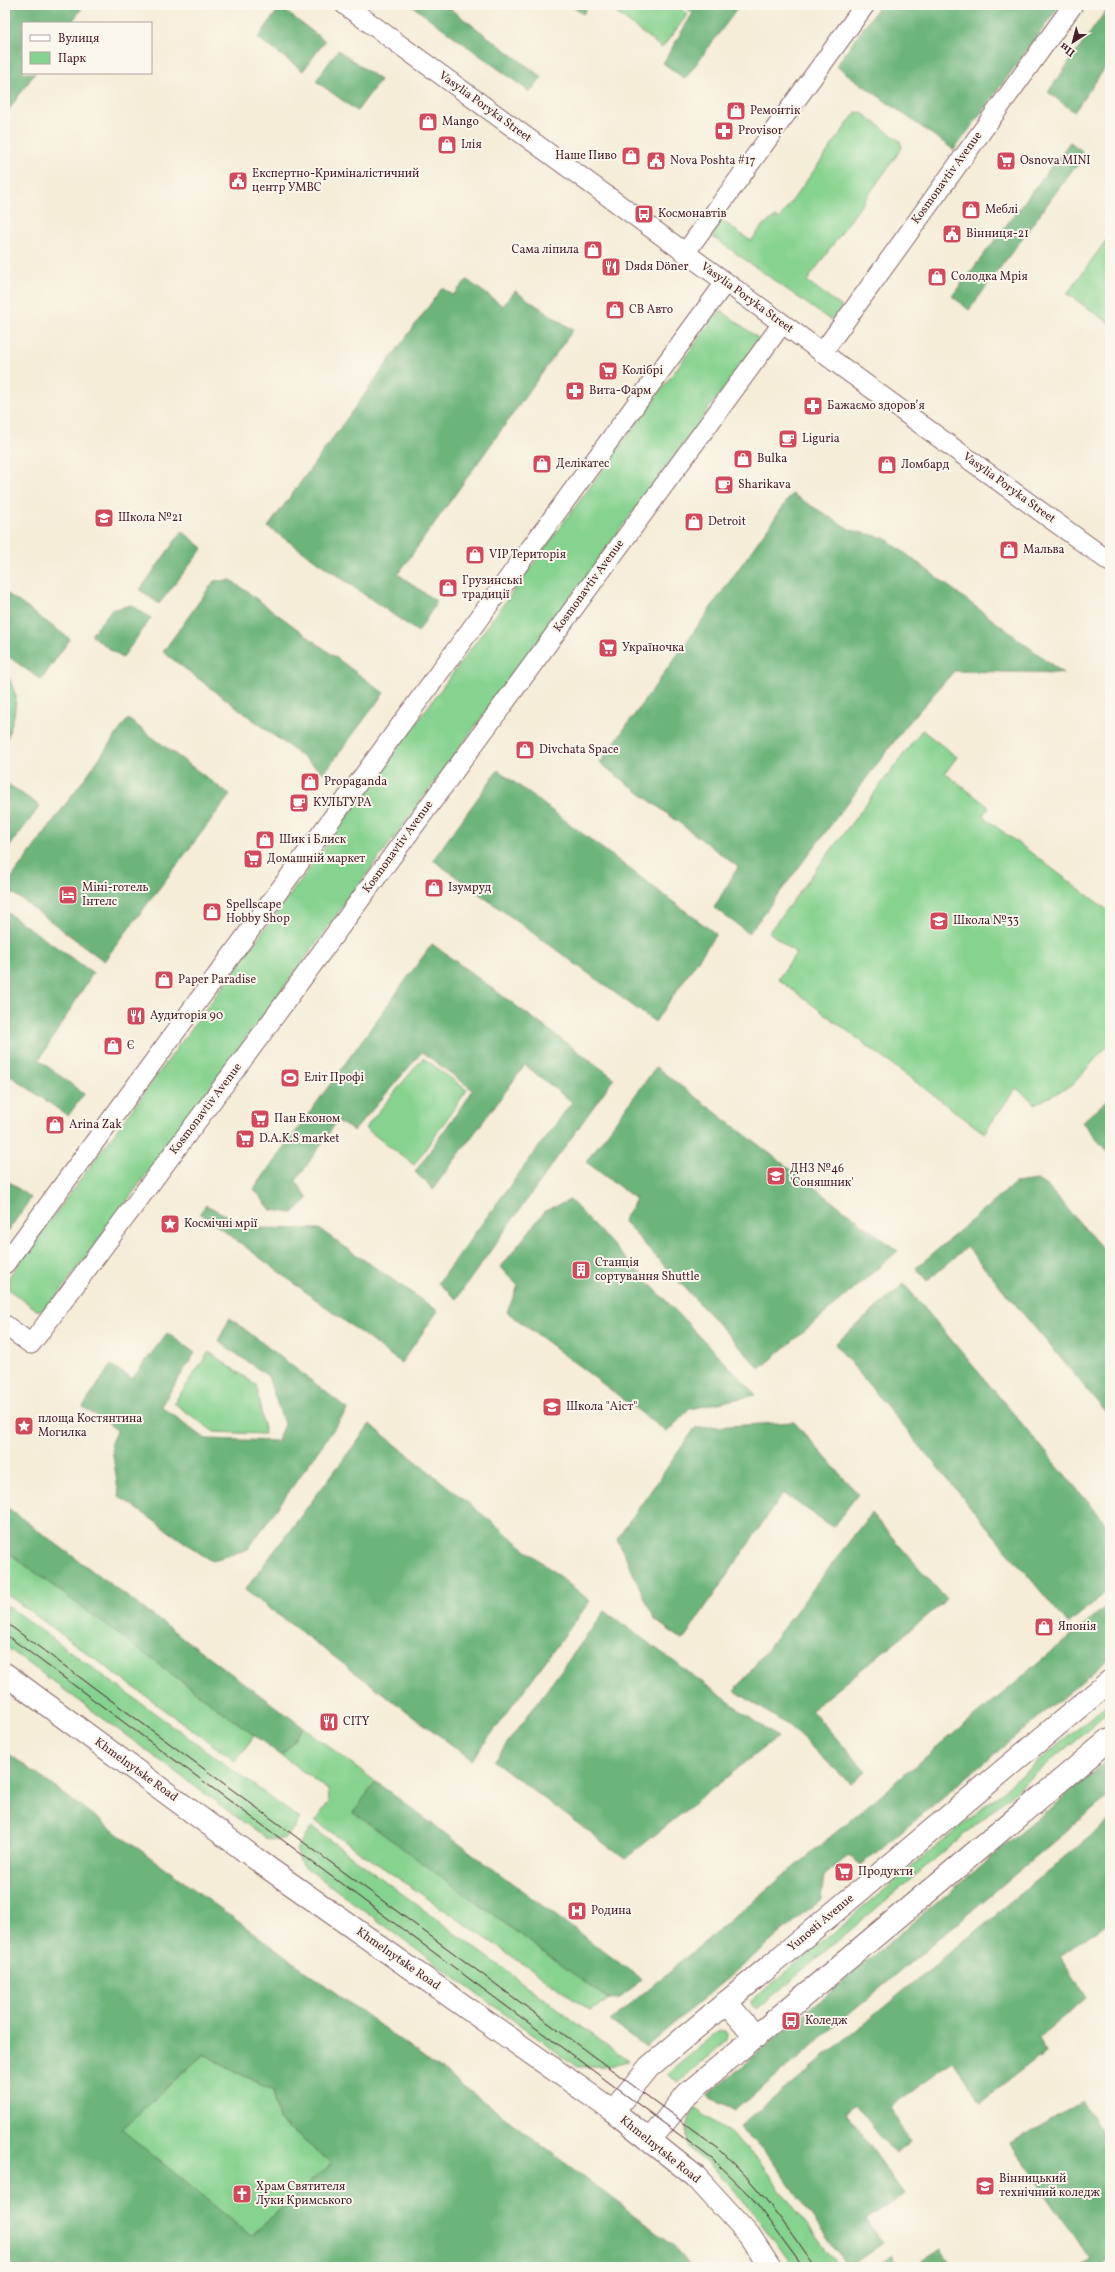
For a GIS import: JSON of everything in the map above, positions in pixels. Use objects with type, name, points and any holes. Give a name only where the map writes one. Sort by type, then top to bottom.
[{"type":"main road","name":"Khmelnytske Road","points":[[5,1674],[265,1865],[613,2111],[696,2177],[749,2236],[770,2267]]},
{"type":"main road","name":"Yunosti Avenue","points":[[613,2111],[649,2066],[1110,1681]]},
{"type":"main road","points":[[650,2140],[687,2094],[1110,1738]]},
{"type":"main road","points":[[726,2002],[756,2037]]},
{"type":"street","name":"Vasylia Poryka Street","points":[[345,5],[1110,562]]},
{"type":"street","points":[[685,253],[865,5]]},
{"type":"street","name":"Kosmonavtiv Avenue","points":[[822,353],[1073,5]]},
{"type":"street","points":[[5,1264],[725,283]]},
{"type":"street","name":"Kosmonavtiv Avenue","points":[[5,1325],[31,1344],[258,1039],[782,324]]},
{"type":"green space","points":[[5,5],[84,5],[72,22],[22,22],[22,74],[34,74],[5,115]]},
{"type":"green space","points":[[411,5],[445,5],[542,77],[530,92]]},
{"type":"green space","points":[[570,5],[589,5],[583,14]]},
{"type":"green space","points":[[606,5],[676,5],[688,14],[662,48]]},
{"type":"green space","points":[[683,5],[740,5],[685,79],[663,63],[693,13]]},
{"type":"green space","points":[[880,5],[1060,5],[954,150],[836,66]]},
{"type":"green space","points":[[1110,5],[1110,61],[1074,112],[1048,92]]},
{"type":"green space","points":[[280,7],[325,41],[303,71],[258,38]]},
{"type":"green space","points":[[338,50],[380,80],[357,111],[316,81]]},
{"type":"green space","points":[[856,112],[862,113],[900,141],[902,148],[807,281],[842,307],[830,320],[713,237],[714,231],[721,220],[751,241],[763,225],[776,217],[779,219]]},
{"type":"green space","points":[[1070,142],[1082,151],[1080,163],[1071,172],[969,310],[952,296]]},
{"type":"green space","points":[[1110,235],[1110,323],[1067,294]]},
{"type":"green space","points":[[467,280],[503,306],[515,291],[573,330],[398,574],[437,602],[418,632],[268,527],[442,288],[453,295]]},
{"type":"green space","points":[[722,311],[758,338],[757,343],[49,1307],[42,1311],[37,1310],[9,1290],[8,1278],[717,314]]},
{"type":"green space","points":[[792,494],[851,530],[885,538],[1063,673],[954,671],[906,726],[749,933],[714,908],[738,867],[600,763]]},
{"type":"green space","points":[[182,531],[203,548],[159,604],[140,590]]},
{"type":"green space","points":[[231,580],[384,693],[324,773],[163,652],[214,581]]},
{"type":"green space","points":[[5,592],[70,639],[41,680],[5,654]]},
{"type":"green space","points":[[131,605],[151,618],[122,658],[91,635],[111,610]]},
{"type":"green space","points":[[5,673],[8,675],[16,697],[14,716],[5,745]]},
{"type":"green space","points":[[128,719],[230,795],[104,961],[5,887]]},
{"type":"green space","name":"Школа №33","points":[[922,730],[957,757],[945,773],[989,807],[982,816],[1110,912],[1110,1043],[1072,1085],[1036,1104],[1016,1088],[984,1133],[778,979],[796,953],[769,932]]},
{"type":"green space","points":[[498,770],[716,934],[655,1022],[433,860]]},
{"type":"green space","points":[[5,782],[40,806],[5,853]]},
{"type":"green space","points":[[5,911],[93,973],[39,1060],[84,1094],[68,1116],[5,1072]]},
{"type":"green space","points":[[432,944],[614,1078],[456,1299],[438,1283],[572,1102],[525,1065],[433,1189],[415,1172],[473,1090],[422,1052],[354,1131],[337,1121],[296,1181],[308,1199],[293,1213],[271,1210],[254,1189]]},
{"type":"green space","points":[[423,1058],[467,1090],[414,1165],[365,1128]]},
{"type":"green space","points":[[656,1067],[898,1251],[760,1369],[623,1221],[636,1199],[586,1162]]},
{"type":"green space","points":[[1110,1098],[1110,1155],[1082,1122]]},
{"type":"green space","points":[[5,1179],[31,1198],[8,1231],[5,1229]]},
{"type":"green space","points":[[1037,1180],[1048,1187],[1110,1257],[1110,1417],[967,1247],[927,1281],[916,1268],[1015,1183]]},
{"type":"green space","points":[[570,1200],[756,1395],[690,1409],[667,1432],[507,1312],[518,1286],[501,1267],[545,1211]]},
{"type":"green space","points":[[206,1205],[250,1228],[319,1229],[438,1311],[401,1363],[200,1213]]},
{"type":"green space","points":[[904,1284],[1110,1528],[1110,1589],[1068,1624],[835,1344]]},
{"type":"green space","points":[[230,1318],[348,1409],[248,1549],[211,1561],[119,1496],[111,1442],[117,1430],[83,1407],[111,1365],[132,1379],[167,1333],[195,1353],[161,1406],[206,1439],[277,1441],[284,1424],[268,1376],[218,1341]]},
{"type":"green space","points":[[209,1352],[256,1385],[265,1434],[214,1432],[174,1403]]},
{"type":"green space","points":[[794,1422],[858,1494],[833,1527],[783,1493],[683,1640],[655,1620],[617,1539],[695,1428]]},
{"type":"green space","points":[[370,1424],[590,1601],[472,1760],[245,1590]]},
{"type":"green space","points":[[5,1506],[303,1727],[282,1756],[5,1550]]},
{"type":"green space","points":[[871,1513],[947,1600],[811,1710],[866,1771],[851,1784],[789,1726],[735,1691]]},
{"type":"green space","points":[[5,1550],[255,1735],[235,1761],[5,1593]]},
{"type":"green space","points":[[1110,1603],[1110,1658],[861,1865],[849,1855],[824,1876],[821,1899],[646,2047],[610,2021]]},
{"type":"green space","points":[[5,1604],[300,1819],[289,1834],[283,1839],[278,1840],[265,1838],[5,1646]]},
{"type":"green space","points":[[605,1611],[777,1737],[625,1859],[494,1761]]},
{"type":"green space","points":[[1110,1702],[1110,1711],[756,2010],[750,2002]]},
{"type":"green space","points":[[303,1727],[376,1782],[354,1812],[609,2000],[590,2010],[315,1821],[329,1802],[328,1790],[282,1756]]},
{"type":"green space","points":[[5,1751],[463,2086],[675,2246],[690,2267],[5,2267]],"holes":[[[204,2054],[272,2091],[279,2120],[331,2163],[251,2236],[121,2129]]]},
{"type":"green space","points":[[1110,1758],[1110,1794],[736,2110],[706,2096]]},
{"type":"green space","points":[[376,1782],[641,1979],[620,1999],[609,2000],[353,1812]]},
{"type":"green space","points":[[1110,1820],[1110,1921],[1060,1956],[1086,1998],[1039,2037],[1045,2053],[981,2102],[953,2062],[890,2107],[910,2142],[895,2154],[855,2104],[846,2112],[904,2194],[866,2220],[882,2243],[852,2265],[844,2262],[765,2151],[739,2127]]},
{"type":"green space","points":[[312,1827],[628,2061],[606,2067],[577,2067],[301,1864],[296,1849]]},
{"type":"green space","points":[[718,2031],[726,2031],[728,2034],[727,2040],[677,2083],[666,2074]]},
{"type":"green space","points":[[204,2054],[272,2091],[279,2120],[331,2163],[251,2236],[120,2129]]},
{"type":"green space","points":[[1082,2101],[1110,2145],[1110,2258],[1097,2267],[1080,2267],[1090,2259],[1011,2144]]},
{"type":"green space","points":[[694,2108],[730,2133],[757,2159],[839,2267],[793,2267],[746,2203],[733,2188],[689,2148],[687,2127]]},
{"type":"green space","points":[[941,2249],[953,2267],[914,2267]]},
{"type":"green space","points":[[891,2255],[899,2267],[875,2267]]},
{"type":"tram line","points":[[5,1622],[719,2149],[759,2191],[782,2220],[815,2267]]},
{"type":"tram line","points":[[5,1634],[712,2159],[752,2198],[803,2267]]},
{"type":"place","name":"Ремонтік","points":[[736,111]]},
{"type":"place","name":"Mango","points":[[428,122]]},
{"type":"place","name":"Provisor","points":[[724,131]]},
{"type":"place","name":"Ілія","points":[[447,145]]},
{"type":"place","name":"Наше Пиво","points":[[631,156]]},
{"type":"place","name":"Nova Poshta #17","points":[[656,161]]},
{"type":"place","name":"Osnova MINI","points":[[1006,161]]},
{"type":"place","name":"Експертно-Криміналістичний центр УМВС","points":[[238,181]]},
{"type":"place","name":"Меблі","points":[[971,210]]},
{"type":"place","name":"Космонавтів","points":[[644,214]]},
{"type":"place","name":"Вінниця-21","points":[[952,234]]},
{"type":"place","name":"Сама ліпила","points":[[593,250]]},
{"type":"place","name":"Dяdя Döner","points":[[611,267]]},
{"type":"place","name":"Солодка Мрія","points":[[937,277]]},
{"type":"place","name":"СВ Авто","points":[[615,310]]},
{"type":"place","name":"Колібрі","points":[[608,371]]},
{"type":"place","name":"Вита-Фарм","points":[[575,391]]},
{"type":"place","name":"Бажаємо здоровʼя","points":[[813,406]]},
{"type":"place","name":"Liguria","points":[[788,439]]},
{"type":"place","name":"Bulka","points":[[743,459]]},
{"type":"place","name":"Делікатес","points":[[542,464]]},
{"type":"place","name":"Ломбард","points":[[887,465]]},
{"type":"place","name":"Sharikava","points":[[724,485]]},
{"type":"place","name":"Школа №21","points":[[104,518]]},
{"type":"place","name":"Detroit","points":[[694,522]]},
{"type":"place","name":"Мальва","points":[[1009,550]]},
{"type":"place","name":"VIP Територія","points":[[475,555]]},
{"type":"place","name":"Грузинські традиції","points":[[448,588]]},
{"type":"place","name":"Україночка","points":[[608,648]]},
{"type":"place","name":"Divchata Space","points":[[525,750]]},
{"type":"place","name":"Propaganda","points":[[310,782]]},
{"type":"place","name":"КУЛЬТУРА","points":[[299,803]]},
{"type":"place","name":"Шик і Блиск","points":[[265,840]]},
{"type":"place","name":"Домашній маркет","points":[[253,859]]},
{"type":"place","name":"Ізумруд","points":[[434,888]]},
{"type":"place","name":"Міні-готель Інтелс","points":[[68,895]]},
{"type":"place","name":"Spellscape Hobby Shop","points":[[212,912]]},
{"type":"place","name":"Школа №33","points":[[939,921]]},
{"type":"place","name":"Paper Paradise","points":[[164,980]]},
{"type":"place","name":"Аудиторія 90","points":[[136,1016]]},
{"type":"place","name":"Є","points":[[113,1046]]},
{"type":"place","name":"Еліт Профі","points":[[290,1078]]},
{"type":"place","name":"Пан Економ","points":[[260,1119]]},
{"type":"place","name":"Arina Zak","points":[[55,1125]]},
{"type":"place","name":"D.A.K.S market","points":[[245,1139]]},
{"type":"place","name":"ДНЗ №46 'Соняшник'","points":[[776,1176]]},
{"type":"place","name":"Космічні мрії","points":[[170,1224]]},
{"type":"place","name":"Станція сортування Shuttle","points":[[581,1270]]},
{"type":"place","name":"Школа \"Аіст\"","points":[[552,1407]]},
{"type":"place","name":"площа Костянтина Могилка","points":[[24,1426]]},
{"type":"place","name":"Японія","points":[[1044,1627]]},
{"type":"place","name":"CITY","points":[[329,1722]]},
{"type":"place","name":"Продукти","points":[[844,1872]]},
{"type":"place","name":"Родина","points":[[577,1911]]},
{"type":"place","name":"Коледж","points":[[791,2021]]},
{"type":"place","name":"Вінницький технічний коледж","points":[[985,2186]]},
{"type":"place","name":"Храм Святителя Луки Кримського","points":[[242,2194]]}]
